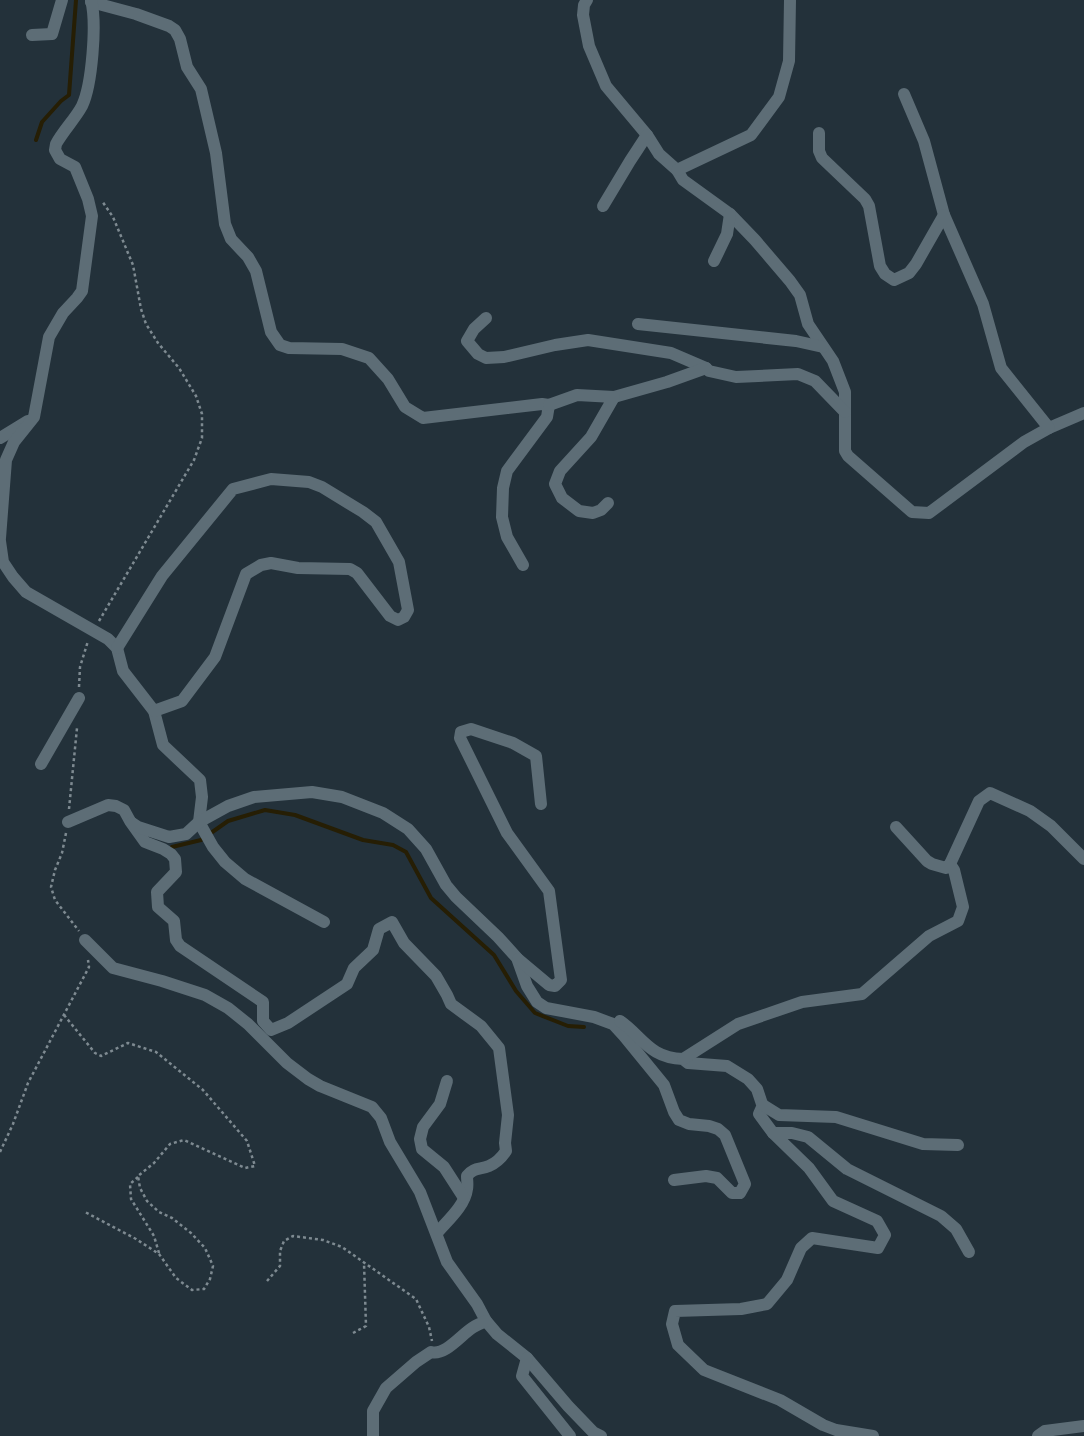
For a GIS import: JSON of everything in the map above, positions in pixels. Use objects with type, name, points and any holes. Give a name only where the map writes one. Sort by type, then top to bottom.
[{"type":"lane","points":[[32,35],[52,34],[62,0]]},
{"type":"lane","points":[[588,0],[584,6],[583,15],[589,46],[606,86],[647,135],[659,154],[678,170],[683,180],[730,214],[756,240],[790,281],[800,295],[808,324],[834,361],[844,392],[845,450],[848,456],[912,512],[929,512],[1024,442],[1049,428],[1084,413]]},
{"type":"lane","points":[[678,170],[751,135],[779,97],[789,61],[790,0]]},
{"type":"lane","points":[[324,922],[245,879],[225,862],[213,847],[201,826],[202,797],[200,780],[163,745],[154,711],[123,671],[117,648],[108,639],[92,632],[26,592],[3,562],[0,539],[1,505],[6,460],[14,442],[34,417],[49,337],[63,313],[82,291],[92,216],[88,199],[76,167],[60,159],[55,150],[56,144],[81,106],[88,90],[94,19],[91,1],[136,14],[169,26],[175,30],[180,39],[187,67],[201,89],[216,153],[226,224],[231,239],[248,257],[256,271],[271,332],[280,344],[289,348],[342,348],[369,358],[388,379],[405,407],[423,418],[542,404],[549,405],[577,395],[614,397],[668,382],[706,368]]},
{"type":"lane","points":[[904,94],[924,141],[944,215],[983,304],[1001,368],[1049,428]]},
{"type":"lane","points":[[819,133],[819,150],[822,158],[865,199],[869,206],[880,266],[885,274],[894,280],[909,273],[916,264],[944,215]]},
{"type":"lane","points":[[603,206],[647,135]]},
{"type":"lane","points":[[714,261],[727,234],[730,214]]},
{"type":"lane","points":[[486,318],[474,330],[467,341],[478,354],[486,358],[504,357],[555,345],[588,340],[671,353],[706,368],[709,371],[736,377],[798,374],[815,381],[845,412]]},
{"type":"lane","points":[[638,324],[796,341],[823,347]]},
{"type":"lane","points":[[608,503],[597,512],[593,513],[579,511],[562,498],[555,484],[560,471],[592,437],[614,397]]},
{"type":"lane","points":[[523,565],[507,537],[502,517],[503,488],[507,471],[547,417],[549,405]]},
{"type":"lane","points":[[0,438],[34,417]]},
{"type":"lane","points":[[117,648],[162,576],[233,489],[271,479],[309,482],[322,487],[363,512],[376,522],[399,562],[408,610],[404,617],[398,620],[390,616],[357,573],[350,569],[298,568],[271,563],[261,565],[246,574],[215,657],[182,700],[154,711]]},
{"type":"lane","points":[[41,764],[79,698]]},
{"type":"lane","points":[[130,822],[138,827],[169,837],[186,834],[201,826],[228,806],[254,797],[312,792],[342,797],[383,813],[408,829],[426,849],[446,885],[456,897],[498,937],[517,958],[549,985],[555,986],[561,980],[550,891],[507,833],[460,738],[461,732],[472,729],[513,743],[536,756],[541,804]]},
{"type":"lane","points":[[896,827],[927,861],[946,868],[950,864],[979,801],[990,793],[1030,811],[1051,826],[1084,858]]},
{"type":"lane","points":[[68,822],[108,805],[116,806],[124,810],[130,822],[145,842],[171,854],[175,859],[176,872],[157,892],[158,908],[174,921],[176,940],[180,946],[263,1002],[264,1021],[271,1030],[288,1023],[347,984],[354,968],[373,950],[379,929],[392,922],[404,943],[436,976],[451,1004],[481,1026],[499,1048],[508,1115],[505,1143],[506,1152],[501,1158],[490,1166],[472,1170],[467,1176],[467,1189],[460,1206],[437,1233]]},
{"type":"lane","points":[[613,1024],[620,1021],[650,1049],[672,1059],[683,1059],[738,1024],[802,1002],[862,994],[929,936],[958,921],[964,907],[954,870],[950,864]]},
{"type":"lane","points":[[85,940],[113,968],[162,981],[205,995],[228,1008],[248,1024],[288,1063],[308,1079],[320,1086],[372,1107],[381,1118],[390,1142],[420,1192],[447,1262],[477,1304],[486,1321],[497,1334],[527,1358],[568,1406],[593,1432],[601,1436]]},
{"type":"lane","points":[[517,958],[527,986],[537,1002],[546,1008],[594,1017],[613,1024],[664,1085],[674,1112],[679,1120],[689,1124],[709,1126],[718,1129],[725,1135],[745,1184],[740,1193],[732,1193],[718,1178],[706,1176],[674,1180]]},
{"type":"lane","points":[[683,1059],[688,1064],[727,1066],[748,1079],[757,1089],[762,1104],[779,1115],[836,1117],[923,1144],[958,1145]]},
{"type":"lane","points":[[447,1081],[440,1104],[423,1127],[420,1139],[422,1149],[444,1167],[464,1198]]},
{"type":"lane","points":[[764,1105],[759,1114],[773,1133],[809,1168],[833,1201],[877,1221],[885,1235],[878,1248],[812,1238],[801,1248],[787,1280],[767,1304],[741,1309],[675,1311],[672,1324],[678,1345],[704,1370],[780,1400],[823,1425],[836,1430],[874,1436]]},
{"type":"lane","points":[[773,1133],[792,1133],[808,1137],[847,1169],[941,1216],[956,1230],[969,1252]]},
{"type":"lane","points":[[373,1436],[373,1411],[386,1388],[416,1362],[431,1352],[435,1353],[449,1347],[472,1328],[486,1321]]},
{"type":"lane","points":[[527,1358],[522,1376],[570,1436]]},
{"type":"lane","points":[[1040,1436],[1045,1431],[1084,1426]]},
{"type":"path","points":[[79,698],[80,667],[92,632],[194,460],[202,438],[202,414],[196,396],[179,368],[158,343],[146,324],[141,309],[133,265],[113,217],[99,198]]},
{"type":"path","points":[[0,1152],[13,1124],[28,1083],[89,968],[85,940],[55,900],[51,887],[55,870],[62,853],[68,822],[77,722]]},
{"type":"path","points":[[64,1015],[95,1054],[101,1056],[128,1043],[156,1052],[203,1090],[247,1141],[255,1166],[245,1168],[184,1140],[170,1144],[154,1163],[138,1176],[130,1184],[131,1199],[154,1236],[159,1254],[176,1278],[192,1290],[204,1289],[210,1279],[213,1266],[205,1248],[172,1218],[159,1212],[147,1201],[140,1188],[138,1176]]},
{"type":"path","points":[[85,1212],[136,1239],[159,1254]]},
{"type":"path","points":[[267,1281],[280,1266],[280,1250],[284,1241],[293,1236],[323,1240],[342,1247],[416,1299],[429,1327],[435,1353]]},
{"type":"path","points":[[353,1333],[366,1326],[364,1262]]},
{"type":"waterway","points":[[36,140],[42,122],[61,101],[69,95],[76,0]]},
{"type":"waterway","points":[[172,847],[201,840],[228,821],[265,810],[295,815],[363,840],[393,845],[406,852],[431,898],[494,955],[516,991],[535,1013],[568,1026],[584,1027]]}]
